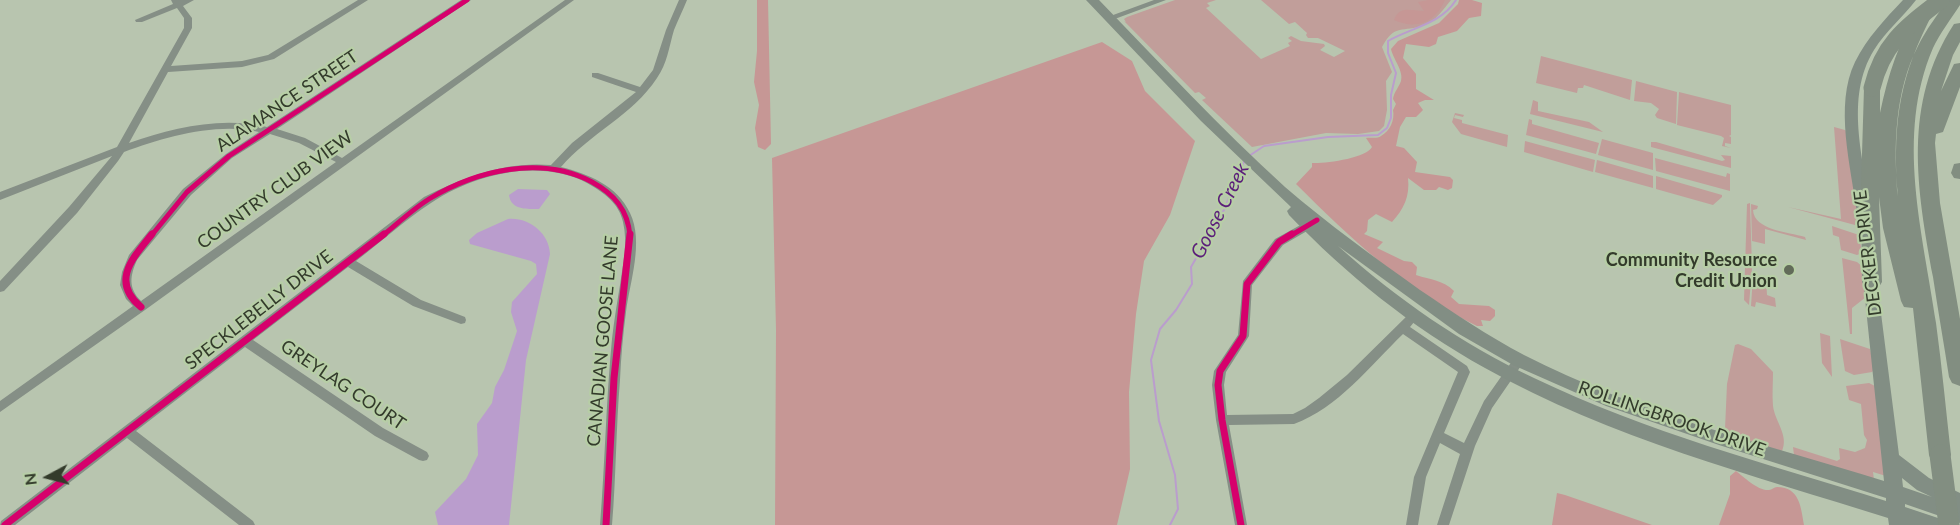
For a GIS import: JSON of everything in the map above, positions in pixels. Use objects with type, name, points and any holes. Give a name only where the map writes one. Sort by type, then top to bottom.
[{"type":"highway","points":[[1926,323],[1911,300],[1892,229],[1886,181],[1885,139],[1890,98],[1901,58],[1934,0]]},
{"type":"highway","points":[[1872,282],[1870,187],[1872,88],[1875,71],[1891,42],[1906,26],[1941,0]]},
{"type":"highway","points":[[1949,525],[1926,323],[1904,176],[1906,118],[1916,71],[1925,47],[1956,0]]},
{"type":"highway","points":[[1960,27],[1943,55],[1935,78],[1926,128],[1929,196],[1960,377]]},
{"type":"highway","points":[[1929,196],[1932,149],[1942,108],[1960,68]]},
{"type":"main road","points":[[1092,0],[1109,18]]},
{"type":"main road","name":"DECKER DRIVE","points":[[1898,519],[1852,121],[1853,85],[1860,60],[1867,48],[1910,0]]},
{"type":"main road","name":"ROLLINGBROOK DRIVE","points":[[1109,18],[1281,191],[1290,206],[1562,400],[1618,423],[1898,519],[1935,525]]},
{"type":"main road","name":"ROLLINGBROOK DRIVE","points":[[1312,222],[1336,254],[1414,316],[1514,366],[1719,438],[1894,492],[1960,515]]},
{"type":"main road","points":[[1414,316],[1427,315],[1448,326],[1465,329]]},
{"type":"main road","points":[[1890,458],[1923,484],[1960,502]]},
{"type":"street","points":[[139,20],[177,2],[190,0]]},
{"type":"street","points":[[166,69],[253,62],[271,57],[364,0]]},
{"type":"street","name":"ALAMANCE STREET","points":[[141,307],[127,294],[123,285],[124,276],[133,258],[201,178],[229,156],[467,0]]},
{"type":"street","name":"COUNTRY CLUB VIEW","points":[[0,407],[341,161],[570,0]]},
{"type":"street","points":[[553,169],[574,145],[642,91],[660,64],[683,0]]},
{"type":"street","points":[[1109,18],[1162,0]]},
{"type":"street","points":[[0,288],[74,210],[121,148],[166,69],[188,24],[188,18],[177,2]]},
{"type":"street","points":[[283,37],[293,43]]},
{"type":"street","points":[[596,75],[642,91]]},
{"type":"street","points":[[0,196],[121,148],[192,130],[235,126],[270,130],[288,134],[341,161]]},
{"type":"street","name":"SPECKLEBELLY DRIVE","points":[[5,525],[421,204],[455,185],[483,175],[512,169],[553,169]]},
{"type":"street","name":"CANADIAN GOOSE LANE","points":[[553,169],[591,180],[611,193],[622,207],[629,224],[630,246],[613,391],[606,525]]},
{"type":"street","points":[[1241,525],[1222,420],[1218,377],[1243,336],[1247,284],[1279,242],[1312,222]]},
{"type":"street","points":[[347,261],[417,303],[461,320]]},
{"type":"street","points":[[1222,420],[1294,419],[1303,415],[1349,380],[1414,316]]},
{"type":"street","points":[[1401,328],[1463,369],[1464,372],[1420,477],[1412,525]]},
{"type":"street","name":"GREYLAG COURT","points":[[244,340],[379,432],[423,456]]},
{"type":"street","points":[[1443,525],[1467,451],[1488,405],[1514,366]]},
{"type":"street","points":[[127,431],[249,525]]},
{"type":"street","points":[[1437,435],[1467,451]]},
{"type":"shaded area","points":[[757,0],[768,0],[771,144],[765,150],[758,147],[755,128],[759,105],[754,82],[757,51]]},
{"type":"shaded area","points":[[1175,0],[1216,0],[1207,3],[1210,6],[1206,8],[1261,59],[1290,46],[1288,43],[1292,41],[1288,38],[1291,36],[1301,41],[1324,44],[1325,46],[1320,50],[1334,57],[1345,51],[1318,38],[1308,38],[1307,33],[1295,22],[1289,24],[1261,0],[1451,0],[1432,21],[1395,32],[1382,47],[1392,72],[1386,81],[1387,110],[1384,126],[1379,131],[1358,134],[1326,133],[1252,147],[1202,100],[1206,98],[1199,92],[1195,93],[1124,21],[1126,22],[1124,19],[1127,17]]},
{"type":"shaded area","points":[[1445,0],[1441,8],[1430,19],[1417,24],[1394,20],[1396,15],[1402,11],[1424,11],[1418,2]]},
{"type":"shaded area","points":[[1459,0],[1482,3],[1481,16],[1469,18],[1457,31],[1438,37],[1436,44],[1429,47],[1406,44],[1403,58],[1416,74],[1416,89],[1434,100],[1418,103],[1423,110],[1416,117],[1406,117],[1400,127],[1396,146],[1404,148],[1417,162],[1415,172],[1450,177],[1453,180],[1452,188],[1448,190],[1439,187],[1436,190],[1424,190],[1408,178],[1407,196],[1396,217],[1392,222],[1376,214],[1368,220],[1367,231],[1364,234],[1383,242],[1377,248],[1404,261],[1412,262],[1417,267],[1416,275],[1450,287],[1454,291],[1451,297],[1459,304],[1489,306],[1495,310],[1495,316],[1490,321],[1481,320],[1483,326],[1477,326],[1427,297],[1381,263],[1296,184],[1312,167],[1312,163],[1335,161],[1362,154],[1372,147],[1366,138],[1379,137],[1387,131],[1396,104],[1393,99],[1394,94],[1402,77],[1391,49],[1398,41],[1439,23],[1458,4]]},
{"type":"shaded area","points":[[1102,42],[1132,61],[1145,91],[1195,141],[1170,215],[1144,261],[1136,314],[1129,392],[1130,469],[1117,525],[775,525],[776,330],[772,158]]},
{"type":"shaded area","points":[[1541,56],[1632,80],[1630,100],[1584,85],[1583,88],[1578,88],[1577,93],[1536,83]]},
{"type":"shaded area","points":[[1636,81],[1677,92],[1676,124],[1657,118],[1655,115],[1659,109],[1651,103],[1634,101]]},
{"type":"shaded area","points":[[1679,92],[1731,105],[1731,135],[1729,136],[1731,144],[1725,143],[1725,146],[1731,148],[1722,146],[1724,138],[1721,136],[1677,125]]},
{"type":"shaded area","points":[[1533,100],[1538,102],[1538,111],[1589,122],[1603,132],[1530,114]]},
{"type":"shaded area","points":[[1455,113],[1464,115],[1463,117],[1455,115],[1454,118],[1462,120],[1462,123],[1508,135],[1507,147],[1461,134],[1452,122]]},
{"type":"shaded area","points":[[1529,119],[1532,120],[1532,124],[1599,143],[1596,154],[1526,135]]},
{"type":"shaded area","points":[[1834,127],[1845,130],[1849,134],[1859,223],[1855,225],[1788,207],[1841,219]]},
{"type":"shaded area","points":[[1602,139],[1653,153],[1653,170],[1598,155]]},
{"type":"shaded area","points":[[1525,141],[1595,160],[1593,172],[1524,152]]},
{"type":"shaded area","points":[[1651,142],[1722,161],[1725,160],[1721,155],[1731,156],[1731,168],[1651,147]]},
{"type":"shaded area","points":[[1655,158],[1726,177],[1727,173],[1730,174],[1730,191],[1656,171]]},
{"type":"shaded area","points":[[1597,160],[1653,176],[1653,188],[1595,172]]},
{"type":"shaded area","points":[[1656,176],[1722,195],[1722,197],[1713,205],[1656,189]]},
{"type":"shaded area","points":[[518,189],[547,190],[550,194],[539,209],[524,209],[516,206],[510,200],[509,195]]},
{"type":"shaded area","points":[[1750,203],[1752,268],[1749,305],[1744,300],[1747,204]]},
{"type":"shaded area","points":[[1751,204],[1758,206],[1753,210],[1755,217],[1765,226],[1805,237],[1806,240],[1765,229],[1765,244],[1752,241]]},
{"type":"shaded area","points":[[508,219],[523,221],[542,233],[549,246],[550,254],[526,360],[509,525],[438,525],[435,512],[466,479],[478,455],[477,424],[492,403],[495,387],[504,370],[517,331],[511,312],[512,302],[537,274],[536,264],[531,261],[470,244],[469,240],[477,233]]},
{"type":"shaded area","points":[[1832,226],[1859,235],[1862,253],[1857,255],[1841,250],[1839,237],[1833,235]]},
{"type":"shaded area","points":[[1842,258],[1857,262],[1864,268],[1866,297],[1852,308],[1852,334],[1850,334]]},
{"type":"shaded area","points":[[1753,276],[1766,278],[1767,295],[1775,298],[1776,307],[1756,302],[1755,307],[1751,306]]},
{"type":"shaded area","points":[[1820,333],[1830,336],[1832,377],[1822,363]]},
{"type":"shaded area","points":[[1840,339],[1870,349],[1875,369],[1872,372],[1854,375],[1845,371]]},
{"type":"shaded area","points":[[1735,345],[1751,349],[1773,372],[1773,406],[1784,439],[1782,451],[1733,437],[1725,429],[1727,384]]},
{"type":"shaded area","points":[[1869,383],[1875,386],[1886,476],[1873,472],[1874,480],[1794,455],[1793,447],[1837,461],[1840,459],[1839,448],[1855,452],[1865,448],[1867,440],[1864,435],[1861,404],[1849,400],[1846,386]]},
{"type":"shaded area","points":[[1736,471],[1751,483],[1765,490],[1777,487],[1790,491],[1798,500],[1804,525],[1719,525],[1730,494],[1730,476]]},
{"type":"shaded area","points":[[1557,493],[1565,495],[1652,525],[1552,525]]},
{"type":"waterway","name":"Goose Creek","points":[[1249,156],[1264,146],[1328,137],[1378,135],[1387,128],[1391,118],[1391,95],[1396,73],[1388,53],[1388,41],[1434,20],[1456,0]]},
{"type":"waterway","name":"Goose Creek","points":[[1170,525],[1178,509],[1175,475],[1159,421],[1151,360],[1160,329],[1176,310],[1192,284],[1191,267],[1224,210],[1245,159]]},
{"type":"cycle path","points":[[141,307],[130,296],[125,285],[129,266],[187,192],[229,156],[467,0]]},
{"type":"cycle path","points":[[5,525],[428,200],[469,181],[491,174],[536,167],[558,169],[580,175],[600,186],[619,203],[629,225],[630,254],[614,378],[606,525]]},
{"type":"cycle path","points":[[1241,525],[1222,420],[1218,385],[1220,371],[1243,336],[1247,284],[1279,242],[1317,220]]},
{"type":"place","name":"Community Resource Credit Union","points":[[1789,270]]}]
